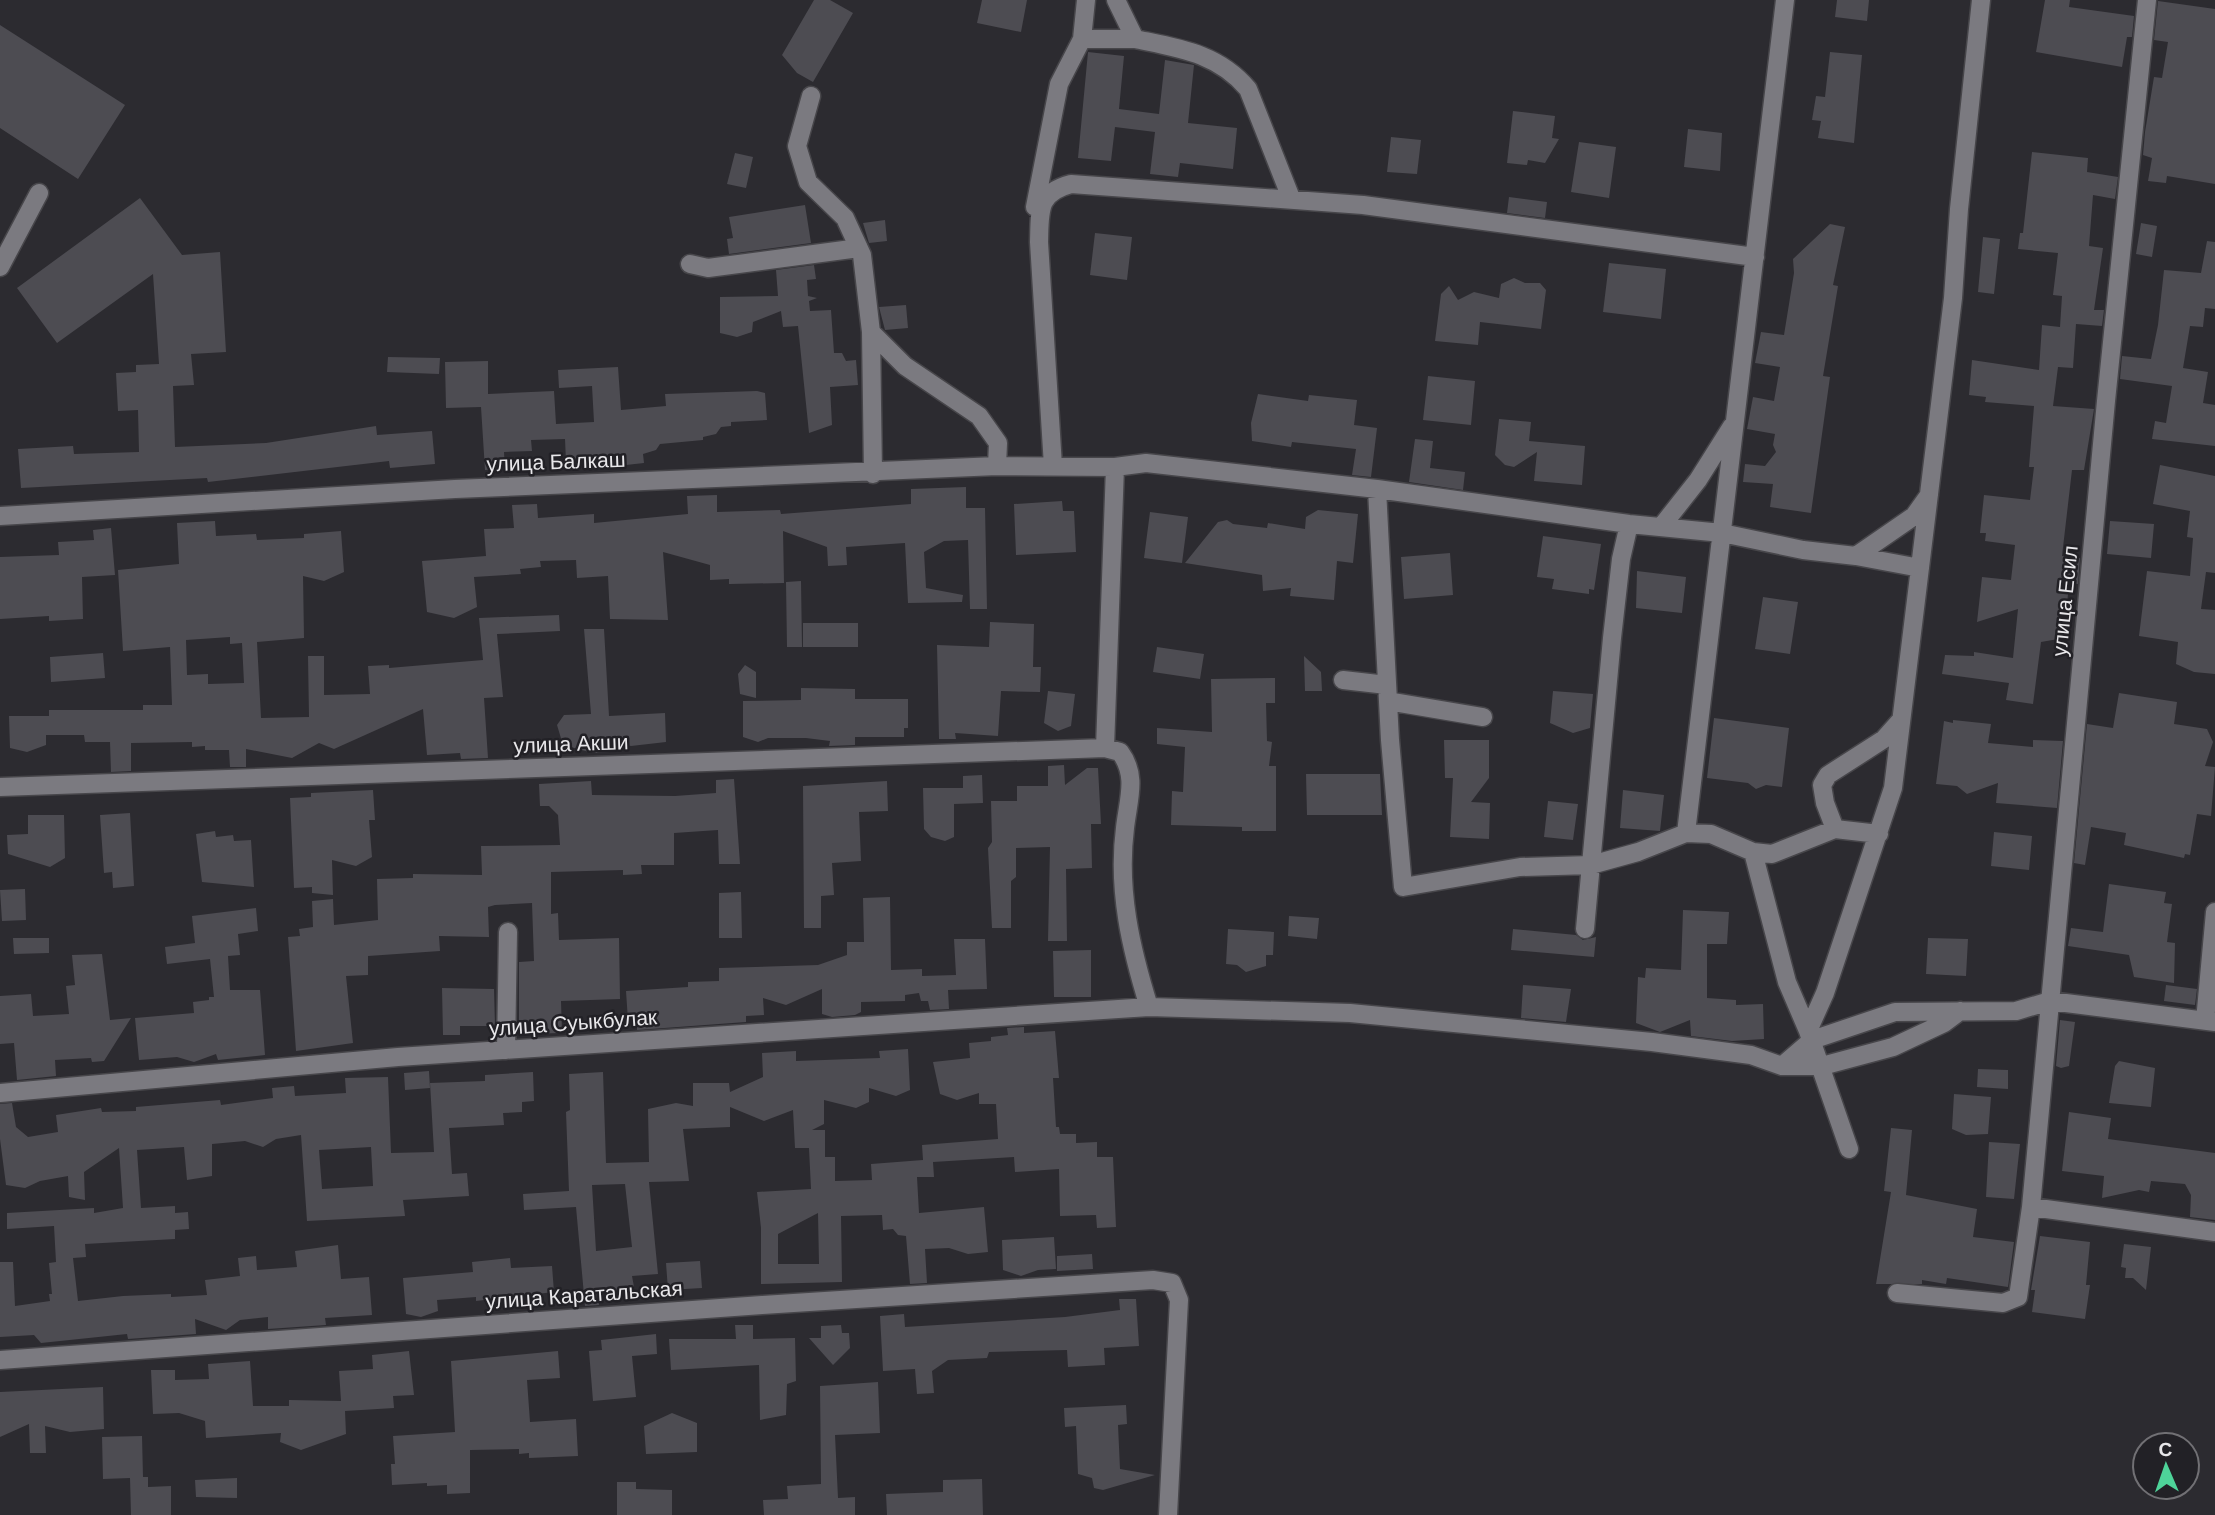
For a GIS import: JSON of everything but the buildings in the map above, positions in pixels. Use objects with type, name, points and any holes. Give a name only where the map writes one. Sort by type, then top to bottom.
[{"type":"street","points":[[1040,219],[1035,214],[1035,202],[1042,179],[1059,84],[1082,39],[1086,0]]},
{"type":"street","points":[[1116,0],[1135,39]]},
{"type":"street","points":[[1686,833],[1785,0]]},
{"type":"street","points":[[1782,1066],[1810,1035],[1893,788],[1954,298],[1959,209],[1981,0]]},
{"type":"street","name":"улица Есил","points":[[1897,1293],[2003,1303],[2018,1297],[2031,1207],[2147,0]]},
{"type":"street","points":[[1082,39],[1135,39],[1217,60],[1238,76],[1248,89],[1291,198]]},
{"type":"street","points":[[811,96],[797,146],[808,182],[845,218],[859,248],[871,332],[873,474]]},
{"type":"street","points":[[1042,179],[1071,184],[1291,198],[1755,257]]},
{"type":"street","points":[[1053,466],[1040,219],[1046,194],[1071,184]]},
{"type":"street","points":[[0,267],[39,193]]},
{"type":"street","points":[[690,264],[708,268],[859,248]]},
{"type":"street","points":[[871,332],[905,366],[979,416],[998,443],[997,466]]},
{"type":"street","points":[[1661,527],[1698,480],[1736,420]]},
{"type":"street","name":"улица Балкаш","points":[[0,516],[454,489],[873,474],[997,466],[1115,467],[1158,464],[1377,489],[1629,524],[1722,533],[1802,550],[1856,556],[1920,568]]},
{"type":"street","points":[[1115,467],[1105,748],[1120,752],[1132,771],[1123,841],[1126,926],[1149,1007]]},
{"type":"street","points":[[1377,489],[1388,693],[1403,887],[1520,867],[1591,865],[1638,852],[1686,833],[1712,834],[1753,852],[1772,854],[1835,829],[1879,834]]},
{"type":"street","points":[[1856,556],[1914,516],[1928,495]]},
{"type":"street","points":[[1585,929],[1621,559],[1629,524]]},
{"type":"street","points":[[1343,680],[1483,717]]},
{"type":"street","points":[[1835,829],[1825,803],[1822,785],[1828,775],[1884,739],[1900,721]]},
{"type":"street","name":"улица Акши","points":[[0,787],[1105,748]]},
{"type":"street","points":[[1753,852],[1787,982],[1822,1066],[1849,1149]]},
{"type":"street","points":[[1810,1035],[1895,1012],[2016,1011],[2050,1001],[2210,1022],[2215,912]]},
{"type":"street","points":[[506,1050],[508,932]]},
{"type":"street","name":"улица Суыкбулак","points":[[0,1093],[398,1057],[1149,1007],[1350,1013],[1652,1042],[1751,1055],[1782,1066],[1822,1066],[1893,1047],[1944,1023],[1960,1011]]},
{"type":"street","points":[[2031,1207],[2215,1232]]},
{"type":"street","name":"улица Каратальская","points":[[0,1360],[762,1305],[1140,1281],[1172,1283],[1179,1300],[1168,1515]]}]
